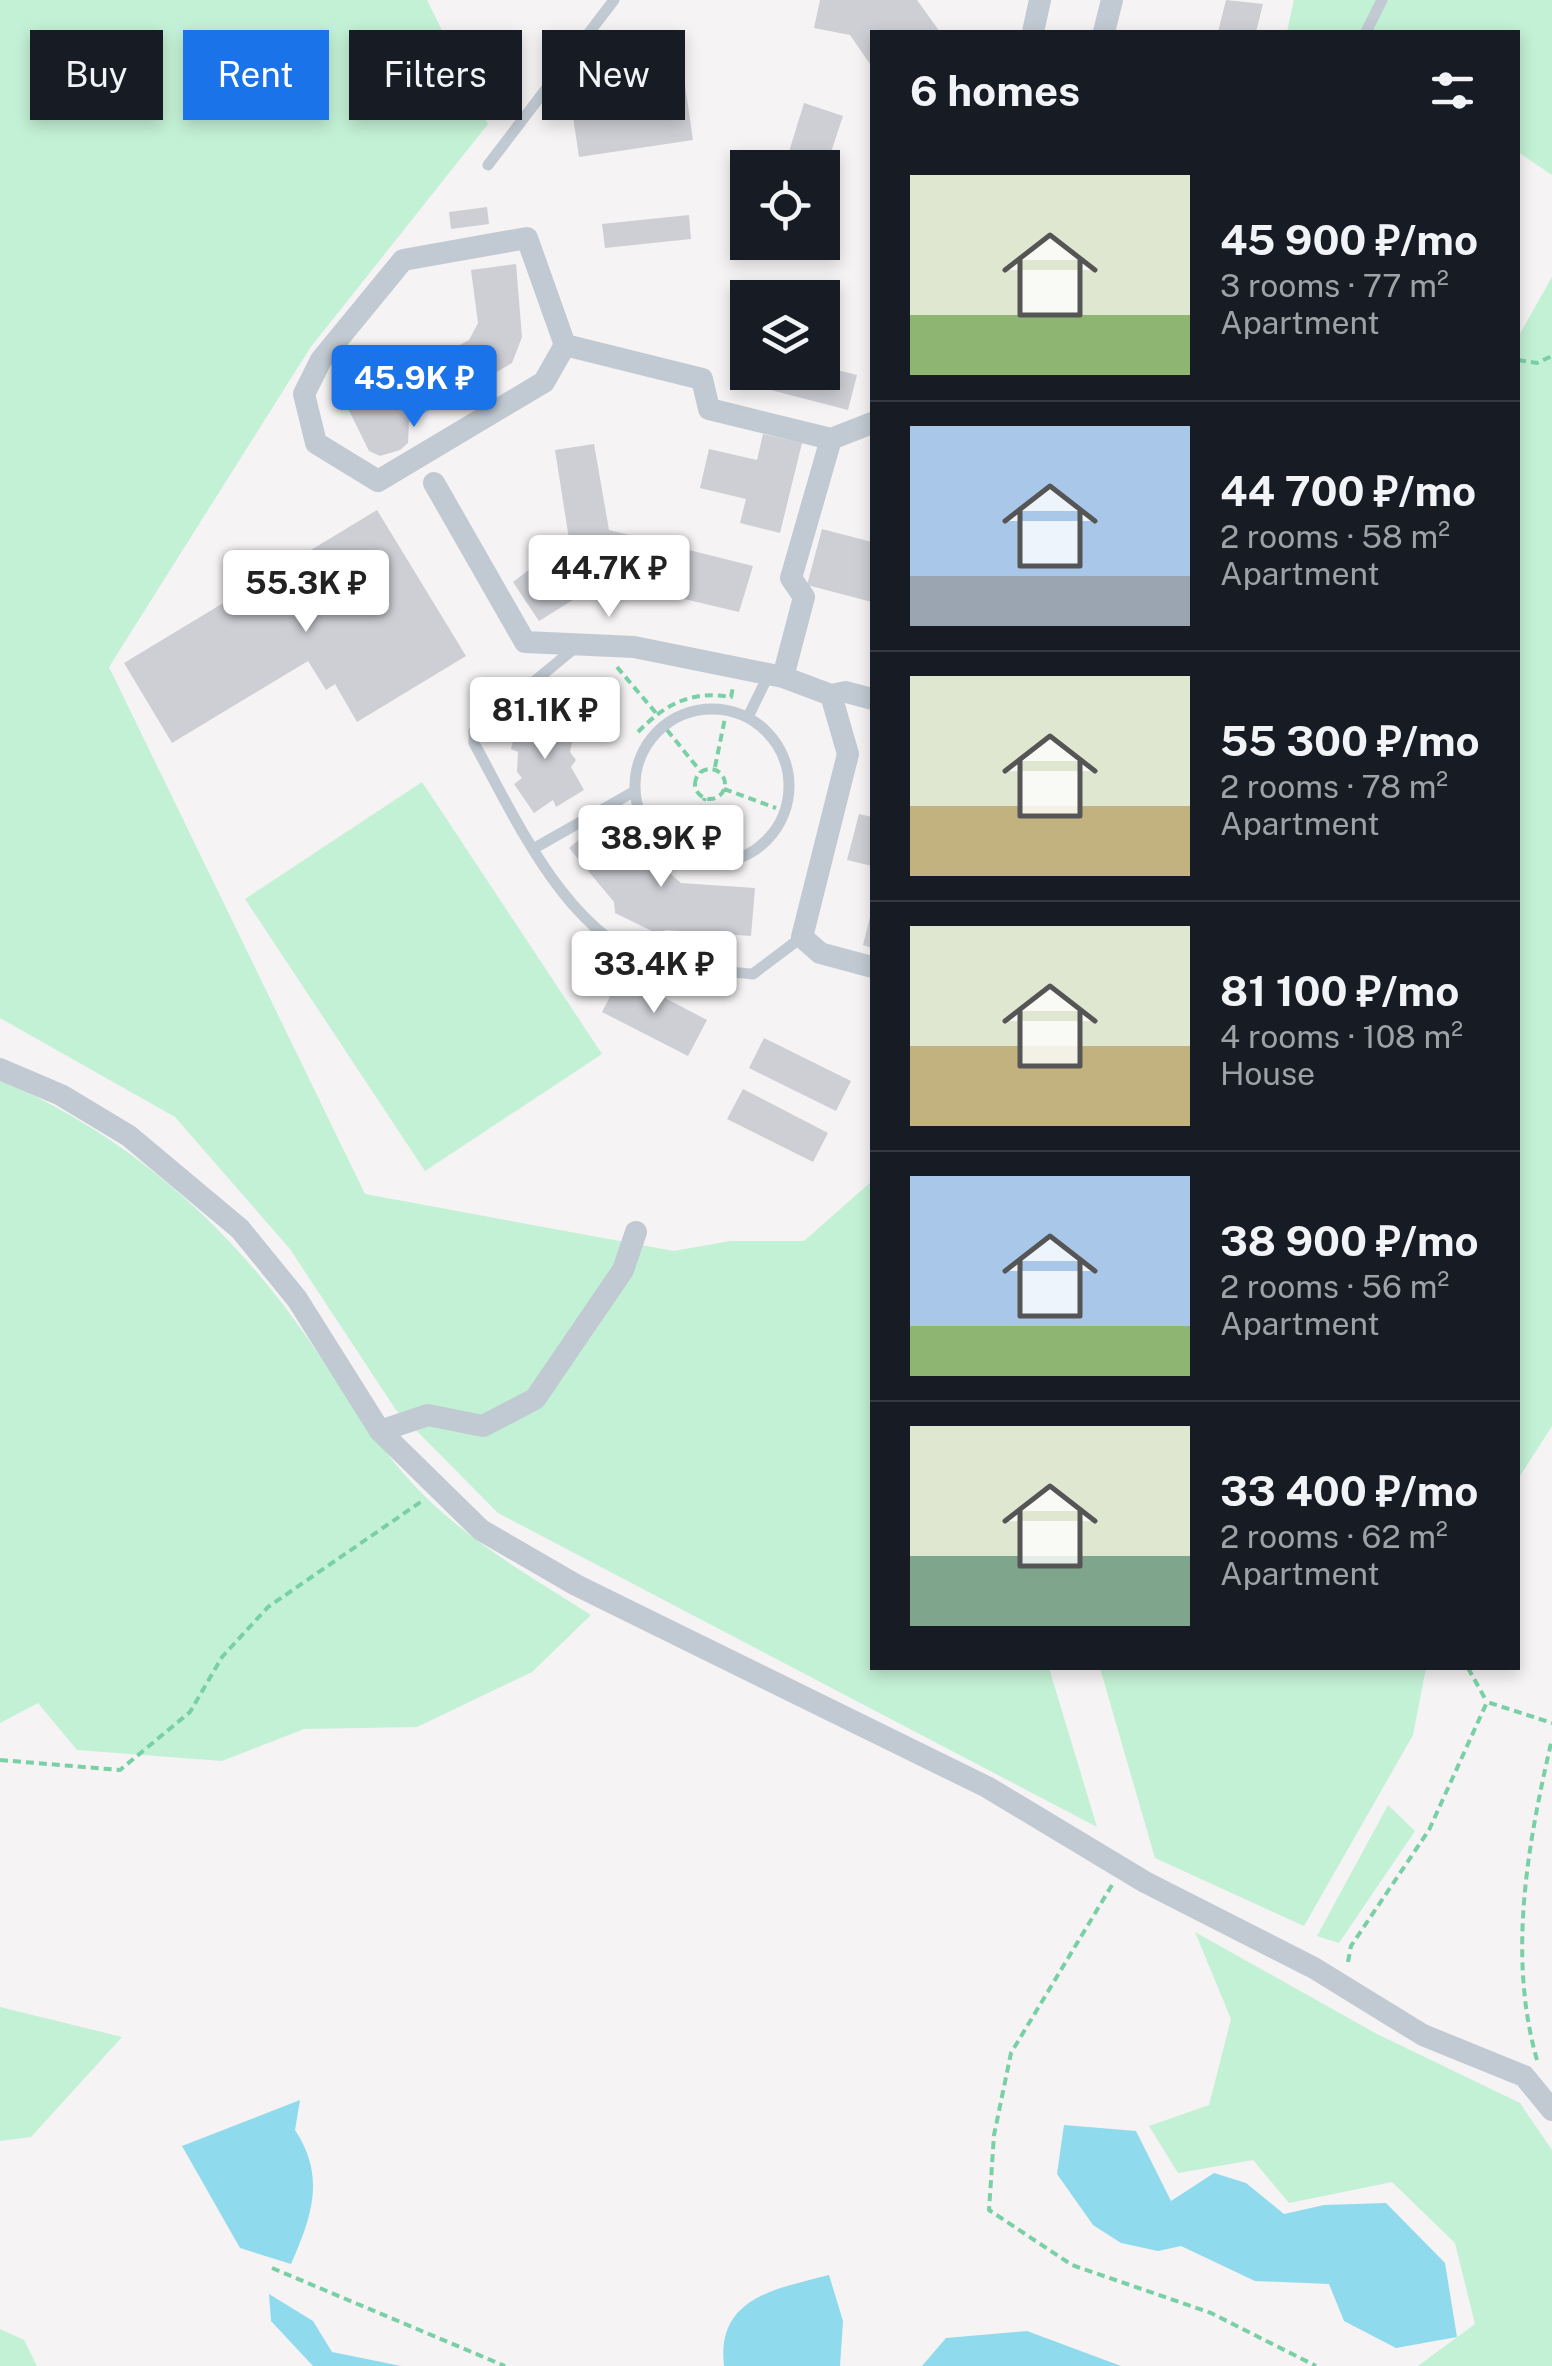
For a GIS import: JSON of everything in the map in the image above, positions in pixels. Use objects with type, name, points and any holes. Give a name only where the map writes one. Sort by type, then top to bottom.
[{"type":"street","points":[[1033,30],[1040,0]]},
{"type":"street","points":[[1104,30],[1109,0]]},
{"type":"street","points":[[527,238],[565,345],[544,382],[378,481],[316,442],[304,394],[321,360],[403,260],[527,238]]},
{"type":"street","points":[[565,345],[702,379],[710,409],[832,438],[870,425]]},
{"type":"street","points":[[776,676],[804,597],[791,578],[832,438]]},
{"type":"street","points":[[434,483],[525,642],[634,647],[776,676],[831,695],[846,692],[870,698]]},
{"type":"street","points":[[831,695],[848,754],[802,938],[820,953],[870,966]]},
{"type":"street","points":[[0,1069],[62,1094],[130,1136],[240,1229],[297,1299],[380,1431],[481,1530],[576,1585],[987,1787],[1116,1864],[1342,1986],[1423,2035],[1524,2076],[1552,2110]]},
{"type":"street","points":[[380,1431],[428,1415],[483,1426],[534,1400],[622,1270],[636,1232]]},
{"type":"lane","points":[[488,165],[614,0]]},
{"type":"lane","points":[[1367,30],[1382,0]]},
{"type":"lane","points":[[589,645],[474,730],[474,743],[533,849],[600,933],[660,965],[753,974],[802,938]]},
{"type":"lane","points":[[748,717],[776,676]]},
{"type":"lane","points":[[705,708],[748,717],[768,732],[782,753],[789,777],[788,802],[778,826],[761,845],[739,858],[715,863],[690,860],[667,849],[649,831],[635,790],[638,761],[663,726],[683,713],[705,708]]},
{"type":"lane","points":[[533,849],[635,790]]},
{"type":"path","points":[[1520,360],[1536,363],[1552,356]]},
{"type":"path","points":[[589,645],[656,713]]},
{"type":"path","points":[[638,732],[656,713],[685,698],[711,693],[731,696],[738,668]]},
{"type":"path","points":[[715,770],[726,718]]},
{"type":"path","points":[[667,730],[701,772]]},
{"type":"path","points":[[701,772],[715,770],[722,775],[724,788],[718,797],[705,798]]},
{"type":"path","points":[[701,772],[695,785],[705,798]]},
{"type":"path","points":[[724,788],[776,808]]},
{"type":"path","points":[[682,848],[705,798]]},
{"type":"path","points":[[0,1760],[120,1770],[190,1712],[222,1657],[268,1608],[438,1490]]},
{"type":"path","points":[[1469,1670],[1487,1702],[1552,1723]]},
{"type":"path","points":[[1342,1986],[1351,1946],[1429,1830],[1487,1702]]},
{"type":"path","points":[[1537,2061],[1528,2029],[1526,1849],[1552,1739]]},
{"type":"path","points":[[1116,1864],[1112,1889],[1011,2053],[994,2135],[989,2210],[1072,2265],[1211,2313],[1316,2366]]},
{"type":"path","points":[[272,2268],[504,2366]]},
{"type":"green space","points":[[0,0],[427,0],[442,30],[349,30],[349,120],[486,120],[488,124],[310,348],[109,667],[365,1194],[674,1251],[730,1241],[804,1241],[870,1183],[870,1670],[1050,1670],[1097,1827],[498,1513],[396,1410],[290,1249],[175,1117],[0,1018]]},
{"type":"green space","points":[[1294,0],[1552,0],[1552,175],[1520,153],[1520,30],[1287,30]]},
{"type":"green space","points":[[1552,277],[1552,1426],[1520,1476],[1520,333]]},
{"type":"green space","points":[[422,782],[602,1054],[425,1171],[245,899]]},
{"type":"green space","points":[[0,1080],[90,1127],[171,1186],[243,1256],[276,1295],[377,1440],[424,1495],[491,1551],[591,1615],[532,1672],[417,1727],[304,1729],[222,1761],[77,1750],[38,1703],[0,1723]]},
{"type":"green space","points":[[1101,1670],[1426,1670],[1413,1735],[1304,1926],[1155,1858]]},
{"type":"green space","points":[[1388,1805],[1415,1831],[1339,1943],[1317,1936]]},
{"type":"green space","points":[[1195,1932],[1377,2034],[1520,2103],[1552,2150],[1552,2366],[1418,2366],[1475,2324],[1455,2243],[1392,2182],[1289,2203],[1253,2160],[1178,2173],[1149,2126],[1209,2105],[1231,2019]]},
{"type":"green space","points":[[0,2007],[122,2037],[31,2137],[0,2141]]},
{"type":"green space","points":[[0,2329],[24,2340],[37,2366],[0,2366]]},
{"type":"water","points":[[300,2100],[295,2130],[305,2147],[313,2180],[310,2213],[291,2264],[240,2248],[182,2146]]},
{"type":"water","points":[[1064,2125],[1136,2131],[1171,2201],[1214,2173],[1246,2183],[1284,2214],[1324,2205],[1386,2203],[1445,2263],[1457,2337],[1396,2348],[1344,2321],[1329,2284],[1255,2281],[1181,2246],[1158,2251],[1121,2243],[1093,2225],[1057,2174]]},
{"type":"water","points":[[829,2275],[843,2321],[840,2366],[724,2366],[724,2343],[740,2311],[770,2292]]},
{"type":"water","points":[[269,2294],[313,2321],[332,2352],[401,2366],[313,2366],[271,2321]]},
{"type":"water","points":[[1027,2331],[1121,2366],[922,2366],[946,2338]]},
{"type":"building","points":[[820,0],[917,0],[939,30],[870,30],[870,64],[850,35],[814,28]]},
{"type":"building","points":[[1226,0],[1263,4],[1256,30],[1218,30]]},
{"type":"building","points":[[685,85],[693,140],[579,157],[574,120],[685,120]]},
{"type":"building","points":[[804,103],[843,116],[832,150],[790,150]]},
{"type":"building","points":[[487,207],[489,224],[451,229],[449,212]]},
{"type":"building","points":[[689,215],[691,239],[605,248],[602,224]]},
{"type":"building","points":[[516,264],[522,337],[512,363],[409,422],[408,443],[400,450],[380,456],[369,451],[335,382],[378,360],[389,383],[469,340],[478,323],[471,270]]},
{"type":"building","points":[[840,371],[857,375],[848,410],[771,390],[840,390]]},
{"type":"building","points":[[763,434],[802,443],[780,533],[740,523],[746,499],[700,488],[709,449],[757,460]]},
{"type":"building","points":[[594,444],[609,530],[753,566],[739,612],[613,582],[589,590],[539,621],[513,582],[569,539],[555,450]]},
{"type":"building","points":[[377,510],[466,656],[357,722],[335,684],[326,690],[308,661],[172,743],[124,663]]},
{"type":"building","points":[[822,529],[870,541],[870,601],[807,585]]},
{"type":"building","points":[[520,713],[575,728],[570,752],[576,760],[571,767],[584,790],[556,807],[553,800],[534,813],[514,784],[522,778],[517,772],[518,752],[511,749]]},
{"type":"building","points":[[859,814],[870,817],[870,866],[847,860]]},
{"type":"building","points":[[605,818],[645,864],[666,870],[681,883],[755,888],[751,936],[666,930],[658,934],[615,913],[614,902],[569,848]]},
{"type":"building","points":[[870,917],[870,947],[863,945]]},
{"type":"building","points":[[621,975],[707,1020],[688,1056],[602,1012]]},
{"type":"building","points":[[764,1038],[851,1081],[836,1111],[749,1068]]},
{"type":"building","points":[[743,1089],[828,1133],[813,1162],[727,1119]]}]
